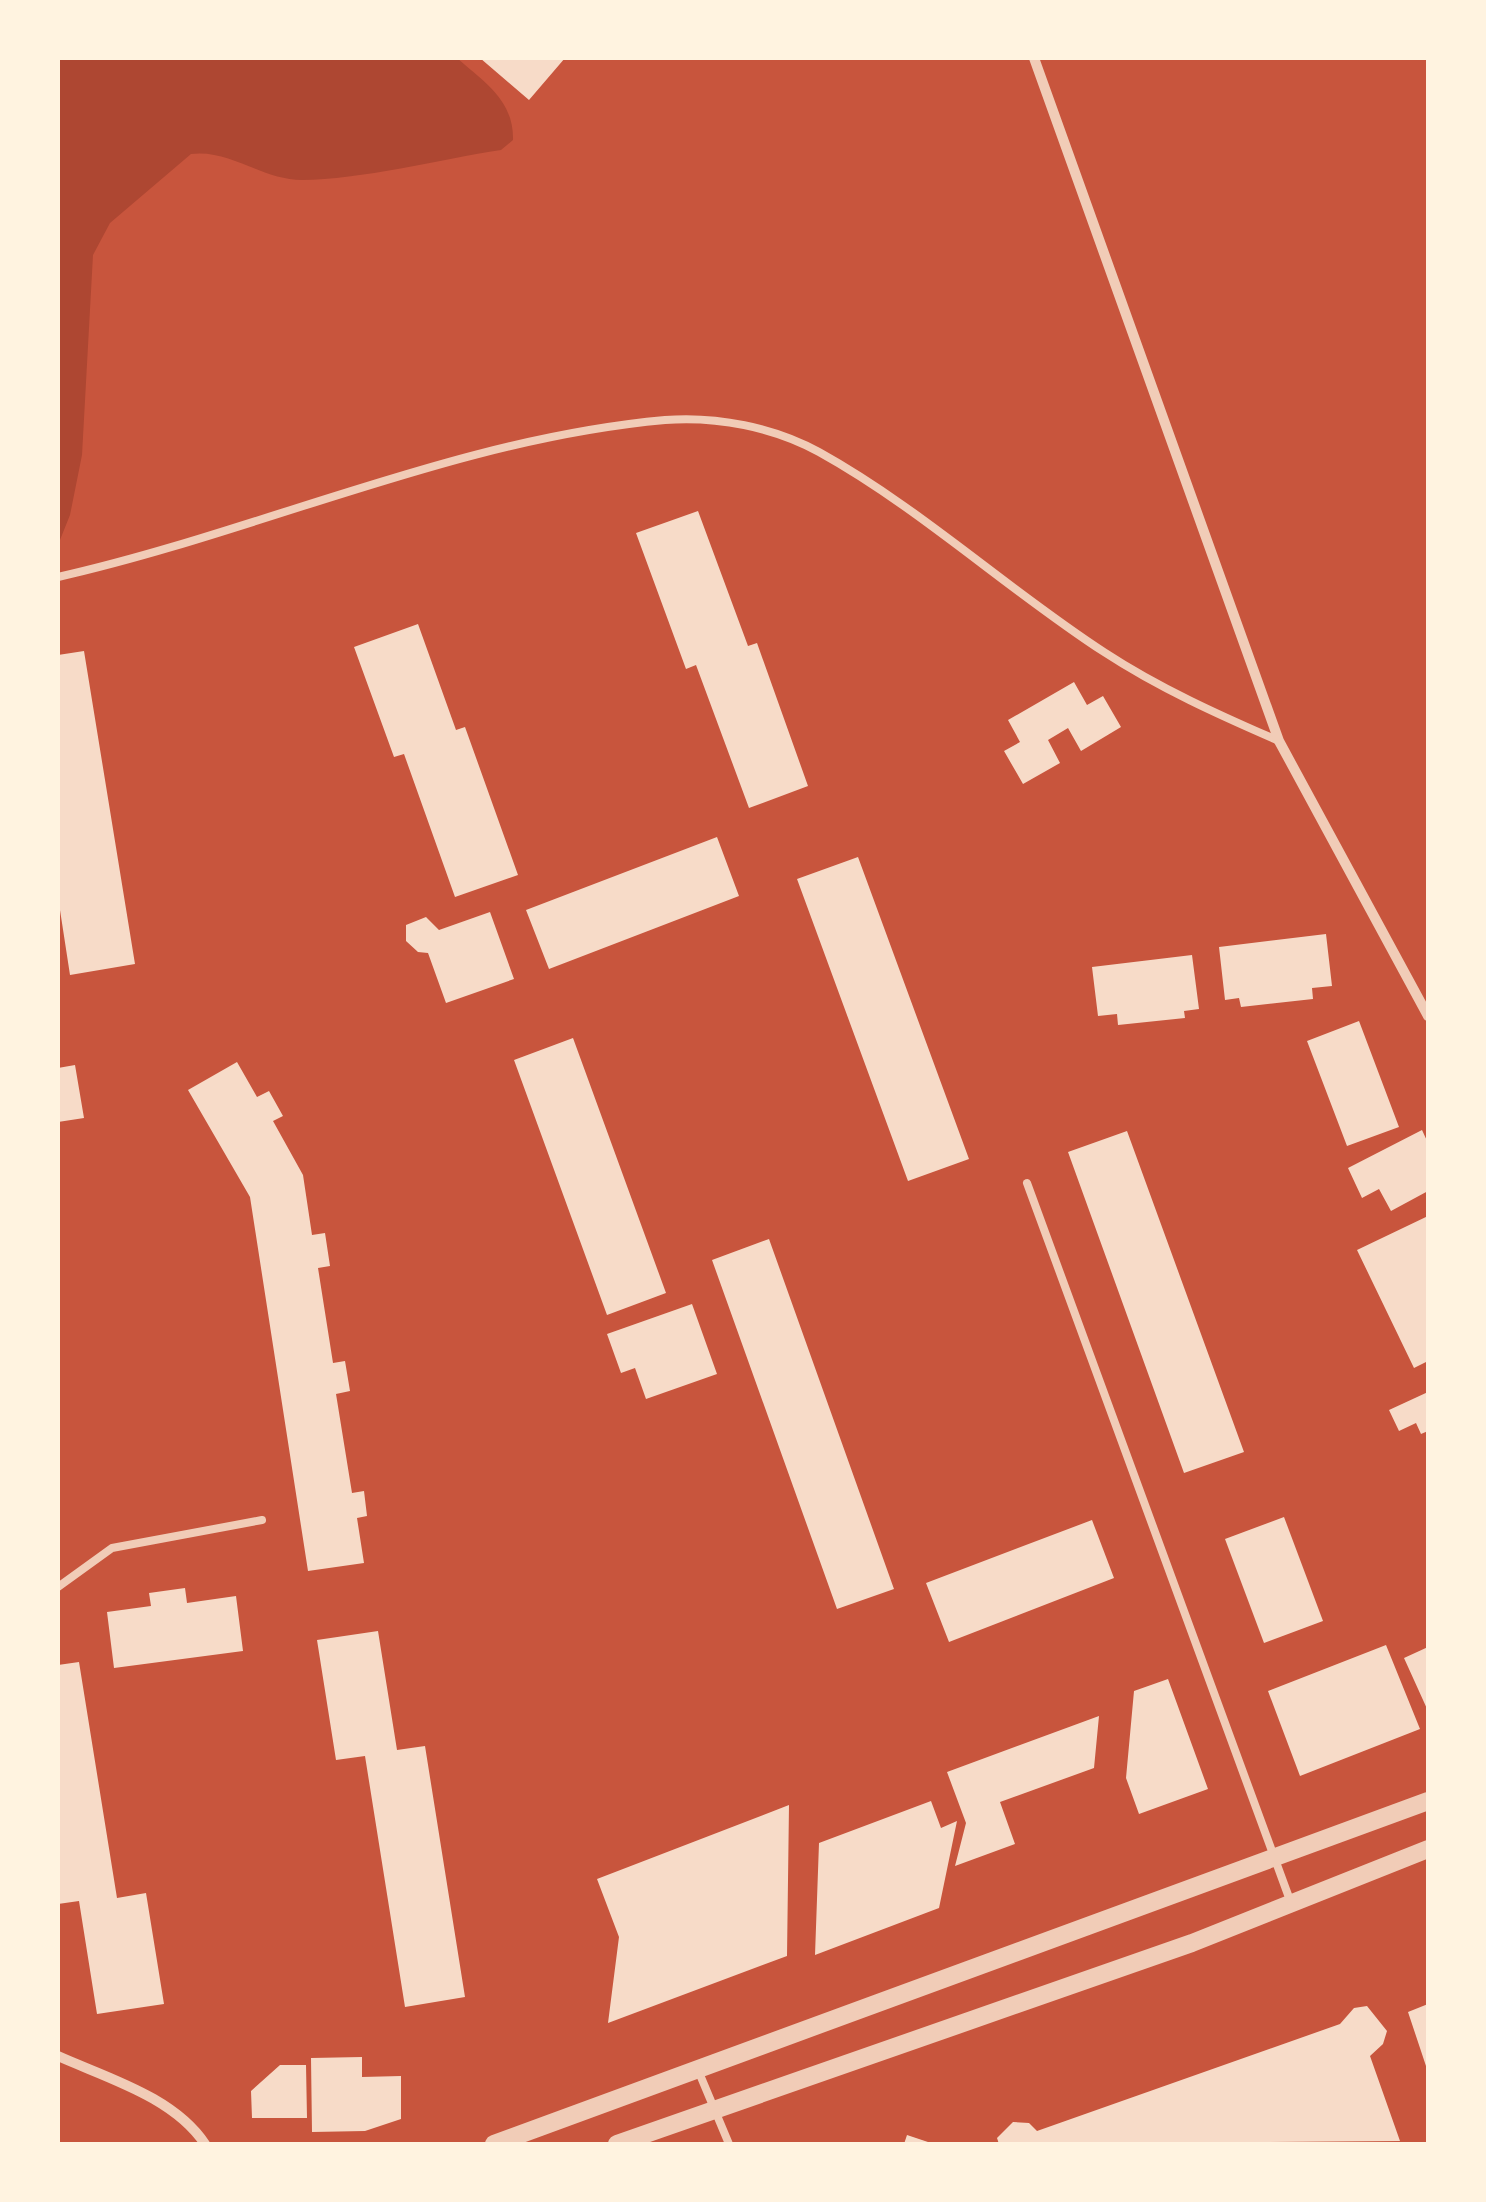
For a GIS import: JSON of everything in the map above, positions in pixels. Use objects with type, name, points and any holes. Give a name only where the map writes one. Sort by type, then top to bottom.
[{"type":"street","points":[[1034,58],[1279,741],[1428,1016]]},
{"type":"street","points":[[494,2144],[1428,1801]]},
{"type":"street","points":[[618,2144],[1192,1943],[1428,1848]]},
{"type":"street","points":[[58,2056],[151,2099],[176,2114],[205,2144]]},
{"type":"lane","points":[[58,577],[180,545],[464,458],[667,420],[745,425],[816,450],[1106,654],[1209,710],[1279,741]]},
{"type":"lane","points":[[1028,1183],[1291,1903]]},
{"type":"lane","points":[[58,1588],[112,1548],[262,1520]]},
{"type":"lane","points":[[698,2070],[729,2144]]},
{"type":"shaded area","points":[[58,58],[457,58],[503,103],[513,140],[501,150],[374,173],[302,180],[273,175],[219,156],[191,154],[110,223],[93,255],[82,455],[70,515],[58,545]]},
{"type":"building","points":[[480,58],[565,58],[529,100]]},
{"type":"building","points":[[698,511],[748,646],[757,643],[808,786],[749,808],[696,665],[686,669],[636,533]]},
{"type":"building","points":[[418,624],[456,730],[465,727],[518,875],[455,897],[404,754],[394,757],[354,647]]},
{"type":"building","points":[[84,651],[135,964],[70,975],[58,897],[58,655]]},
{"type":"building","points":[[1074,682],[1087,705],[1103,696],[1121,727],[1081,751],[1068,728],[1048,740],[1060,763],[1023,784],[1004,751],[1020,742],[1008,720]]},
{"type":"building","points":[[717,837],[739,896],[549,969],[526,910]]},
{"type":"building","points":[[858,857],[969,1159],[908,1181],[797,879]]},
{"type":"building","points":[[490,912],[514,979],[446,1003],[428,953],[418,952],[406,941],[406,925],[426,917],[439,930]]},
{"type":"building","points":[[1326,934],[1332,986],[1312,988],[1313,999],[1241,1007],[1239,998],[1225,1000],[1219,947]]},
{"type":"building","points":[[1192,955],[1199,1009],[1184,1011],[1185,1018],[1118,1025],[1117,1014],[1098,1016],[1092,967]]},
{"type":"building","points":[[1359,1021],[1399,1127],[1347,1146],[1307,1041]]},
{"type":"building","points":[[573,1038],[666,1293],[607,1315],[514,1060]]},
{"type":"building","points":[[237,1062],[257,1097],[269,1091],[283,1116],[273,1121],[303,1175],[312,1235],[325,1233],[330,1266],[318,1268],[333,1363],[345,1361],[350,1391],[336,1394],[352,1493],[364,1491],[367,1516],[357,1518],[364,1563],[308,1571],[250,1197],[188,1090]]},
{"type":"building","points":[[75,1065],[84,1118],[58,1122],[58,1068]]},
{"type":"building","points":[[1422,1130],[1428,1143],[1428,1191],[1391,1211],[1379,1189],[1362,1198],[1348,1168]]},
{"type":"building","points":[[1127,1131],[1244,1452],[1184,1473],[1068,1152]]},
{"type":"building","points":[[1428,1216],[1428,1361],[1414,1368],[1357,1250]]},
{"type":"building","points":[[769,1239],[894,1589],[837,1609],[712,1260]]},
{"type":"building","points":[[692,1304],[717,1374],[646,1399],[635,1368],[621,1373],[607,1334]]},
{"type":"building","points":[[1428,1392],[1428,1431],[1421,1434],[1416,1423],[1399,1431],[1389,1410]]},
{"type":"building","points":[[1284,1517],[1323,1621],[1264,1643],[1225,1539]]},
{"type":"building","points":[[1092,1520],[1114,1578],[949,1642],[926,1583]]},
{"type":"building","points":[[185,1588],[187,1603],[236,1596],[243,1651],[114,1668],[107,1612],[151,1606],[149,1593]]},
{"type":"building","points":[[378,1631],[397,1750],[425,1746],[465,1997],[405,2007],[365,1756],[336,1760],[317,1640]]},
{"type":"building","points":[[1386,1645],[1420,1729],[1300,1776],[1268,1691]]},
{"type":"building","points":[[1428,1647],[1428,1711],[1404,1658]]},
{"type":"building","points":[[79,1662],[117,1898],[146,1893],[164,2004],[97,2014],[79,1901],[58,1904],[58,1665]]},
{"type":"building","points":[[1168,1679],[1208,1789],[1139,1814],[1126,1778],[1134,1691]]},
{"type":"building","points":[[1099,1716],[1094,1768],[1000,1802],[1015,1844],[955,1866],[966,1823],[947,1772]]},
{"type":"building","points":[[931,1801],[941,1828],[957,1821],[939,1908],[815,1955],[819,1843]]},
{"type":"building","points":[[789,1805],[787,1956],[608,2023],[619,1937],[597,1879]]},
{"type":"building","points":[[1428,2004],[1428,2072],[1408,2012]]},
{"type":"building","points":[[1367,2006],[1387,2031],[1383,2044],[1370,2056],[1400,2141],[999,2144],[997,2138],[1013,2122],[1029,2123],[1037,2131],[1340,2024],[1354,2008]]},
{"type":"building","points":[[362,2057],[362,2077],[401,2076],[401,2119],[365,2131],[312,2132],[311,2058]]},
{"type":"building","points":[[280,2065],[306,2065],[307,2118],[252,2118],[251,2091]]},
{"type":"building","points":[[907,2135],[934,2144],[904,2144]]}]
